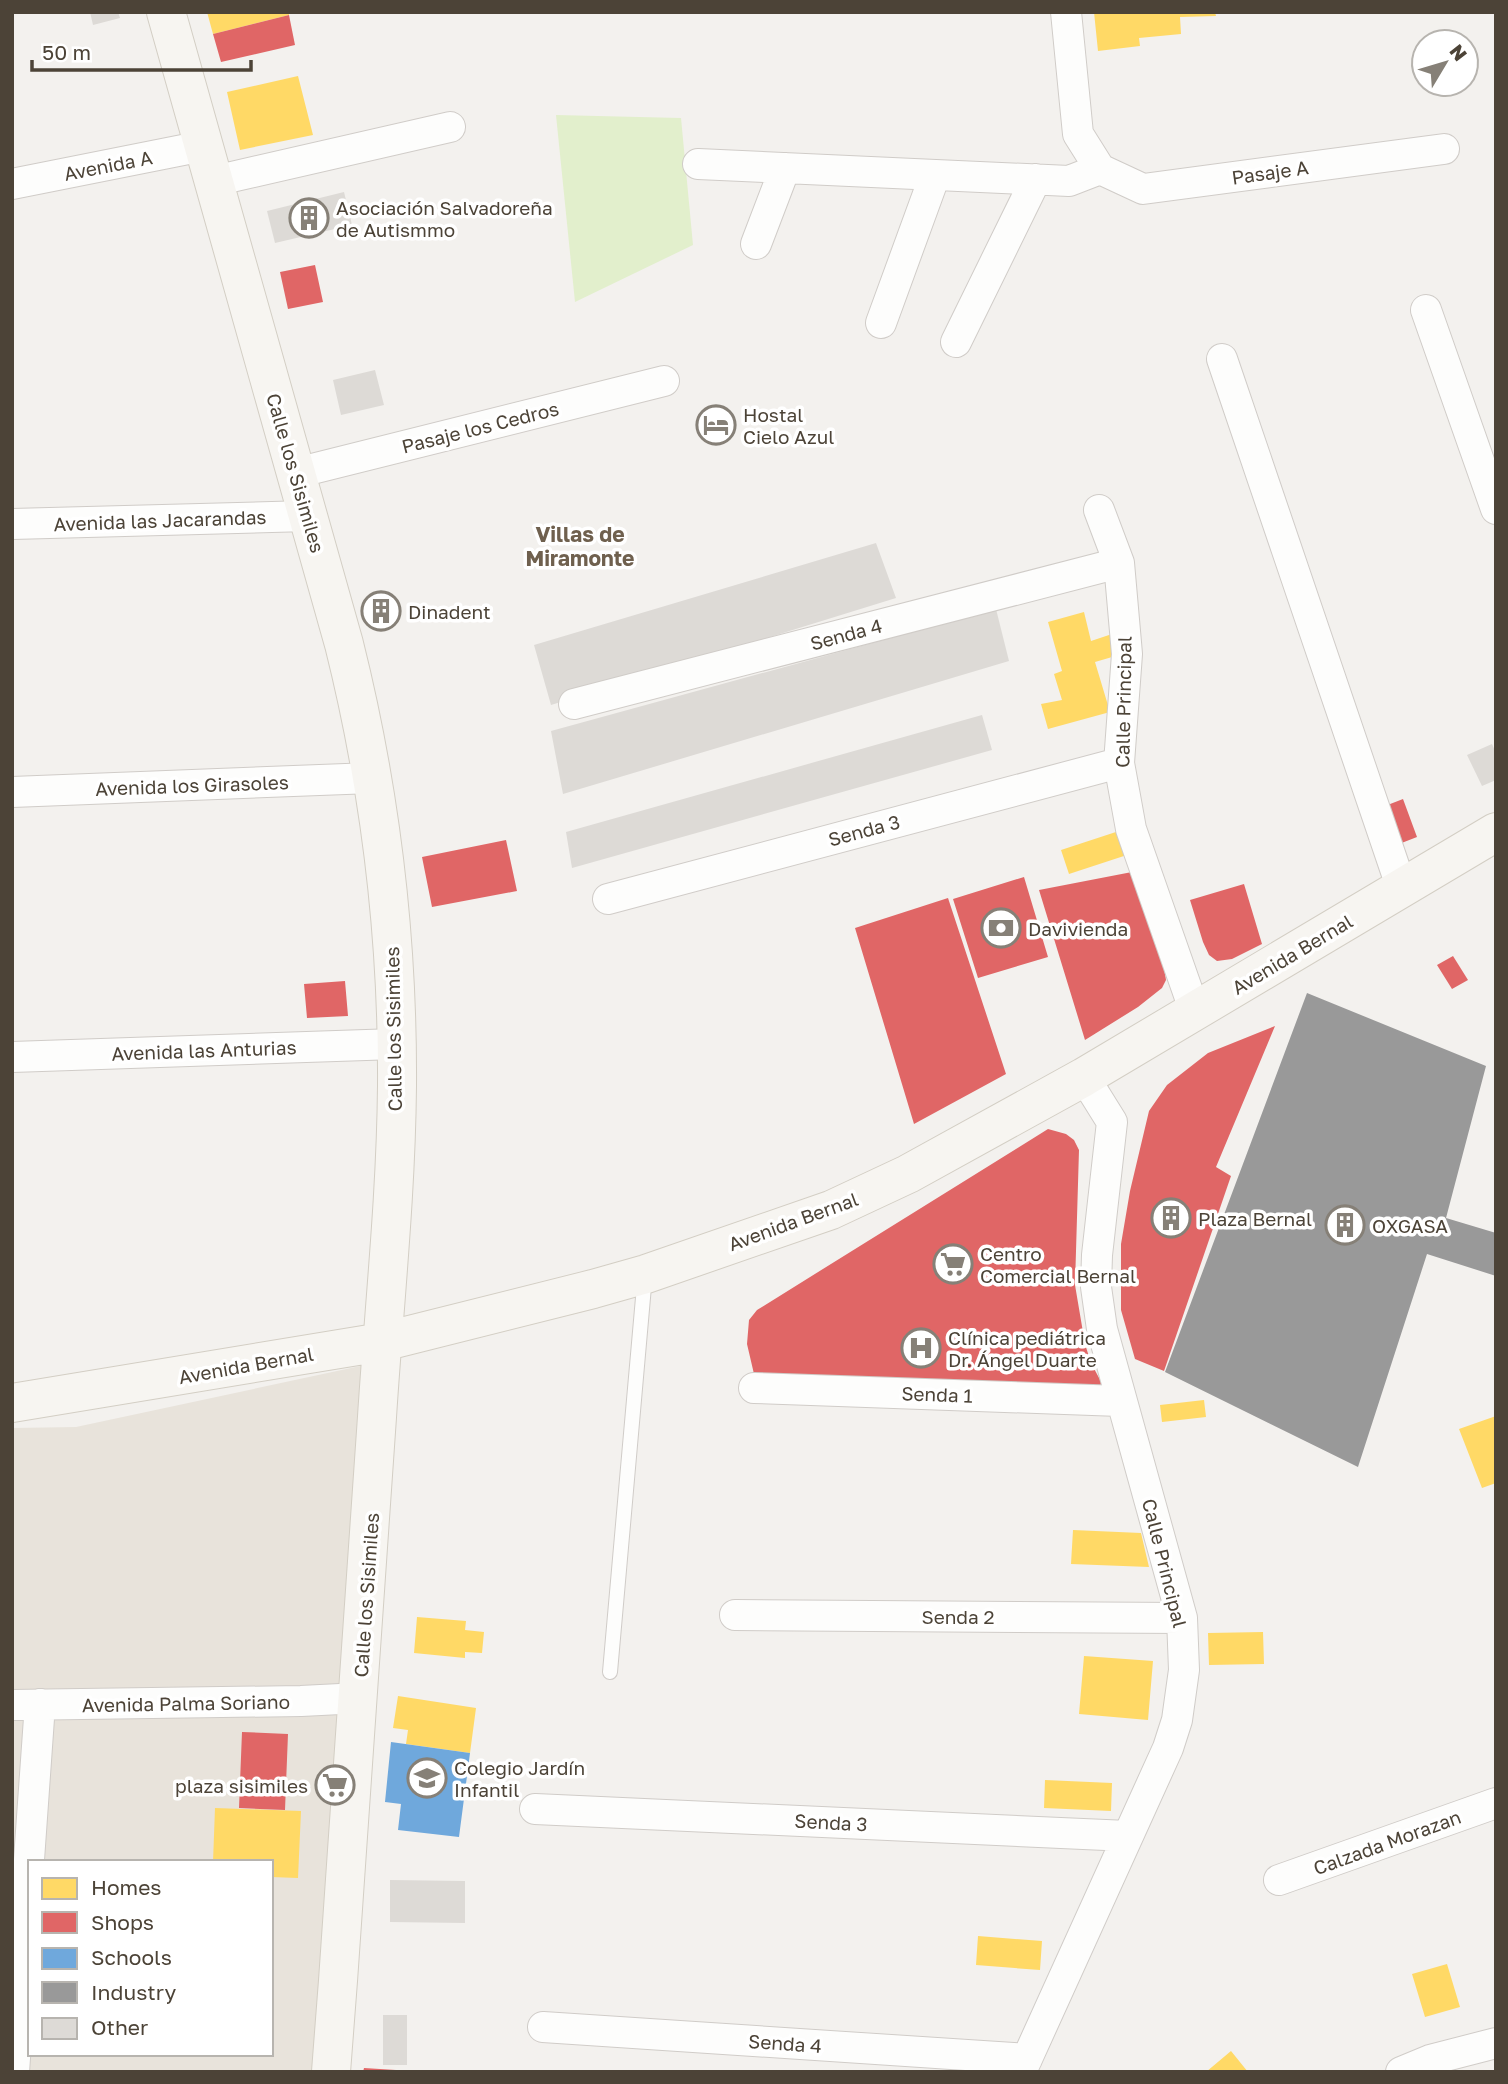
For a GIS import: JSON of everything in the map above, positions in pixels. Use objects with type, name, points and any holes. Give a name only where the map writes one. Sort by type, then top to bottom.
[{"type":"main road","name":"Calle los Sisimiles","points":[[166,12],[361,710],[389,906],[397,1089],[389,1278],[382,1342],[360,1698],[331,2072]]},
{"type":"main road","name":"Avenida Bernal","points":[[12,1403],[382,1342],[646,1274],[831,1210],[908,1174],[1084,1077],[1496,832]]},
{"type":"street","points":[[698,164],[1069,181],[1100,169],[1079,134],[1066,12]]},
{"type":"street","name":"Avenida A","points":[[12,184],[208,164],[240,173],[450,127]]},
{"type":"street","name":"Pasaje A","points":[[1100,169],[1143,189],[1444,149]]},
{"type":"street","points":[[755,244],[785,168]]},
{"type":"street","points":[[881,323],[935,175]]},
{"type":"street","points":[[956,342],[1036,179]]},
{"type":"street","points":[[1426,310],[1496,509]]},
{"type":"street","points":[[1222,359],[1402,889]]},
{"type":"street","name":"Pasaje los Cedros","points":[[296,473],[664,382]]},
{"type":"street","name":"Calle Principal","points":[[1099,510],[1119,563],[1127,654],[1119,763],[1131,829],[1195,1012]]},
{"type":"street","name":"Avenida las Jacarandas","points":[[12,524],[308,516]]},
{"type":"street","name":"Senda 4","points":[[573,704],[1119,563]]},
{"type":"street","name":"Senda 3","points":[[608,899],[1119,763]]},
{"type":"street","name":"Avenida los Girasoles","points":[[12,792],[372,778]]},
{"type":"street","name":"Avenida las Anturias","points":[[12,1056],[396,1044]]},
{"type":"street","name":"Calle Principal","points":[[1024,2066],[1168,1748],[1177,1720],[1184,1670],[1182,1618],[1102,1329],[1096,1287],[1099,1223],[1111,1122],[1084,1077]]},
{"type":"street","name":"Senda 1","points":[[754,1388],[1120,1401]]},
{"type":"street","name":"Senda 2","points":[[735,1615],[1182,1618]]},
{"type":"street","name":"Avenida Palma Soriano","points":[[26,1704],[301,1702],[360,1698]]},
{"type":"street","points":[[14,2072],[26,1704]]},
{"type":"street","name":"Calzada Morazan","points":[[1279,1880],[1496,1803]]},
{"type":"street","name":"Senda 3","points":[[535,1809],[1128,1836]]},
{"type":"street","name":"Senda 4","points":[[543,2027],[1024,2066]]},
{"type":"street","points":[[1401,2072],[1430,2060],[1496,2043]]},
{"type":"lane","points":[[610,1672],[646,1274]]},
{"type":"shaded area","points":[[365,1365],[320,2072],[12,2072],[12,1428],[76,1427]]},
{"type":"green space","points":[[556,115],[681,118],[693,245],[575,302]]},
{"type":"building: Homes","points":[[207,12],[289,12],[289,15],[213,34]]},
{"type":"building: Homes","points":[[1094,12],[1215,12],[1216,16],[1180,17],[1181,34],[1139,38],[1140,46],[1098,51]]},
{"type":"building: Homes","points":[[298,76],[313,135],[240,150],[227,92]]},
{"type":"building: Homes","points":[[1084,612],[1091,641],[1112,634],[1119,655],[1095,662],[1110,712],[1048,729],[1041,704],[1062,700],[1054,674],[1062,671],[1048,622]]},
{"type":"building: Homes","points":[[1122,830],[1130,854],[1069,874],[1061,850]]},
{"type":"building: Homes","points":[[1204,1400],[1206,1417],[1162,1422],[1160,1405]]},
{"type":"building: Homes","points":[[1496,1416],[1496,1483],[1482,1488],[1459,1429]]},
{"type":"building: Homes","points":[[1073,1530],[1141,1533],[1149,1567],[1071,1564]]},
{"type":"building: Homes","points":[[417,1617],[466,1621],[465,1630],[484,1632],[482,1653],[465,1652],[465,1658],[414,1653]]},
{"type":"building: Homes","points":[[1263,1632],[1264,1664],[1209,1665],[1208,1633]]},
{"type":"building: Homes","points":[[1084,1656],[1153,1661],[1148,1720],[1079,1714]]},
{"type":"building: Homes","points":[[398,1696],[476,1708],[470,1753],[406,1744],[408,1730],[393,1728]]},
{"type":"building: Homes","points":[[1045,1780],[1112,1783],[1111,1811],[1044,1808]]},
{"type":"building: Homes","points":[[215,1808],[301,1811],[298,1878],[273,1877],[273,1860],[213,1860]]},
{"type":"building: Homes","points":[[978,1936],[1042,1941],[1040,1970],[976,1965]]},
{"type":"building: Homes","points":[[1447,1964],[1460,2007],[1425,2017],[1412,1974]]},
{"type":"building: Homes","points":[[1231,2051],[1248,2072],[1206,2072]]},
{"type":"building: Shops","points":[[289,15],[295,45],[221,62],[213,34]]},
{"type":"building: Shops","points":[[315,265],[323,302],[288,309],[280,272]]},
{"type":"building: Shops","points":[[1403,799],[1417,837],[1399,844],[1385,806]]},
{"type":"building: Shops","points":[[506,840],[517,891],[432,907],[422,857]]},
{"type":"building: Shops","points":[[1132,872],[1166,980],[1162,988],[1138,1007],[1085,1040],[1039,890]]},
{"type":"building: Shops","name":"Davivienda","points":[[1024,877],[1048,957],[978,978],[953,899]]},
{"type":"building: Shops","points":[[1244,884],[1262,944],[1232,959],[1217,961],[1209,955],[1203,942],[1190,900]]},
{"type":"building: Shops","points":[[948,898],[1006,1074],[914,1124],[855,928]]},
{"type":"building: Shops","points":[[1453,956],[1468,980],[1452,989],[1437,965]]},
{"type":"building: Shops","points":[[345,981],[348,1016],[307,1018],[304,984]]},
{"type":"building: Shops","name":"Plaza Bernal","points":[[1275,1026],[1216,1167],[1231,1176],[1164,1371],[1135,1359],[1121,1310],[1121,1244],[1130,1191],[1149,1111],[1167,1085],[1208,1053]]},
{"type":"building: Shops","name":"Centro Comercial Bernal","points":[[1048,1129],[1066,1134],[1074,1140],[1079,1150],[1075,1285],[1085,1344],[1091,1363],[1105,1389],[754,1374],[747,1344],[749,1320],[757,1310]]},
{"type":"building: Shops","points":[[242,1732],[288,1734],[285,1810],[239,1808]]},
{"type":"building: Shops","points":[[364,2068],[396,2070],[396,2072],[363,2072]]},
{"type":"building: Schools","name":"Colegio Jardín Infantil","points":[[391,1742],[470,1753],[459,1837],[398,1830],[401,1804],[385,1802]]},
{"type":"building: Industry","name":"OXGASA","points":[[1307,993],[1486,1066],[1446,1218],[1496,1233],[1496,1276],[1427,1254],[1358,1467],[1165,1372]]},
{"type":"building: Other","points":[[90,12],[118,12],[120,18],[93,25]]},
{"type":"building: Other","name":"Asociación Salvadoreña de Autismmo","points":[[344,192],[352,225],[275,243],[267,211]]},
{"type":"building: Other","points":[[375,370],[384,405],[341,415],[333,380]]},
{"type":"building: Other","points":[[876,543],[896,598],[551,705],[534,645]]},
{"type":"building: Other","name":"Dinadent","points":[[389,596],[394,623],[374,627],[369,599]]},
{"type":"building: Other","points":[[996,609],[1009,661],[563,794],[551,731]]},
{"type":"building: Other","points":[[982,715],[992,750],[572,868],[566,832]]},
{"type":"building: Other","points":[[1492,744],[1496,753],[1496,780],[1482,786],[1467,755]]},
{"type":"building: Other","points":[[390,1880],[465,1881],[465,1923],[390,1922]]},
{"type":"building: Other","points":[[383,2015],[407,2015],[407,2065],[383,2065]]},
{"type":"place","name":"Asociación Salvadoreña de Autismmo","points":[[309,218]]},
{"type":"place","name":"Hostal Cielo Azul","points":[[716,425]]},
{"type":"place","name":"Dinadent","points":[[381,611]]},
{"type":"place","name":"Davivienda","points":[[1001,928]]},
{"type":"place","name":"Plaza Bernal","points":[[1171,1218]]},
{"type":"place","name":"OXGASA","points":[[1345,1225]]},
{"type":"place","name":"Centro Comercial Bernal","points":[[953,1264]]},
{"type":"place","name":"Clínica pediátrica Dr. Ángel Duarte","points":[[921,1348]]},
{"type":"place","name":"Colegio Jardín Infantil","points":[[427,1778]]},
{"type":"place","name":"plaza sisimiles","points":[[335,1785]]},
{"type":"district","name":"Villas de Miramonte","points":[[580,546]]}]
